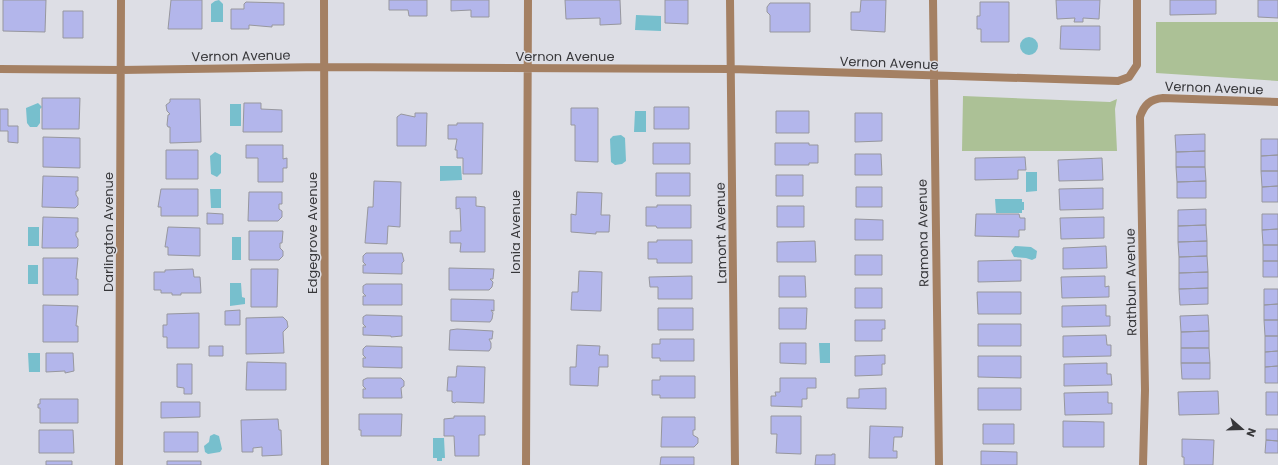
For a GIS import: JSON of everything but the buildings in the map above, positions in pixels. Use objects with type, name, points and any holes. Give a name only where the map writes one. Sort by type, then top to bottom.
[{"type":"street","name":"Darlington Avenue","points":[[119,465],[121,0]]},
{"type":"street","name":"Edgegrove Avenue","points":[[324,0],[325,465]]},
{"type":"street","name":"Ionia Avenue","points":[[526,465],[528,0]]},
{"type":"street","name":"Lamont Avenue","points":[[730,0],[735,465]]},
{"type":"street","name":"Ramona Avenue","points":[[933,0],[939,465]]},
{"type":"street","name":"Vernon Avenue","points":[[0,69],[121,70],[324,67],[731,69],[1115,82],[1129,78],[1134,71],[1138,59],[1137,0]]},
{"type":"street","name":"Vernon Avenue","points":[[1150,101],[1162,98],[1278,102]]},
{"type":"street","name":"Rathbun Avenue","points":[[1142,465],[1145,390],[1140,117],[1144,107],[1150,101]]},
{"type":"green space","points":[[1156,22],[1278,22],[1278,81],[1156,73]]},
{"type":"green space","points":[[963,96],[1110,102],[1117,99],[1115,109],[1117,151],[962,151]]},
{"type":"water","points":[[219,0],[223,4],[223,22],[211,22],[211,4]]},
{"type":"water","points":[[636,15],[661,16],[661,31],[635,30]]},
{"type":"water","points":[[1025,37],[1033,37],[1038,42],[1036,53],[1033,55],[1025,55],[1020,50],[1020,42]]},
{"type":"water","points":[[38,103],[42,107],[40,109],[40,123],[37,127],[30,127],[27,123],[26,108]]},
{"type":"water","points":[[230,104],[241,104],[241,126],[230,126]]},
{"type":"water","points":[[635,111],[646,111],[646,132],[634,132]]},
{"type":"water","points":[[621,135],[625,138],[626,161],[622,164],[615,165],[611,162],[610,139],[613,136]]},
{"type":"water","points":[[215,152],[221,155],[221,173],[217,177],[211,174],[210,156]]},
{"type":"water","points":[[440,166],[461,166],[462,180],[440,181]]},
{"type":"water","points":[[1026,172],[1037,172],[1037,191],[1026,192]]},
{"type":"water","points":[[210,189],[221,189],[221,208],[211,208]]},
{"type":"water","points":[[995,199],[1022,199],[1022,202],[1024,202],[1024,210],[1022,210],[1022,213],[996,213]]},
{"type":"water","points":[[28,227],[39,227],[39,246],[28,246]]},
{"type":"water","points":[[232,237],[241,237],[241,260],[232,260]]},
{"type":"water","points":[[1015,246],[1031,247],[1037,251],[1036,258],[1032,260],[1014,257],[1011,251]]},
{"type":"water","points":[[28,265],[38,265],[38,284],[28,284]]},
{"type":"water","points":[[230,283],[241,283],[242,297],[245,298],[245,304],[230,306]]},
{"type":"water","points":[[819,343],[830,343],[830,363],[820,363]]},
{"type":"water","points":[[28,353],[40,353],[40,372],[29,372]]},
{"type":"water","points":[[214,434],[219,436],[222,449],[220,452],[208,454],[205,452],[204,446],[209,442],[210,436]]},
{"type":"water","points":[[433,438],[444,438],[445,458],[442,458],[442,461],[437,461],[437,458],[433,458]]}]
